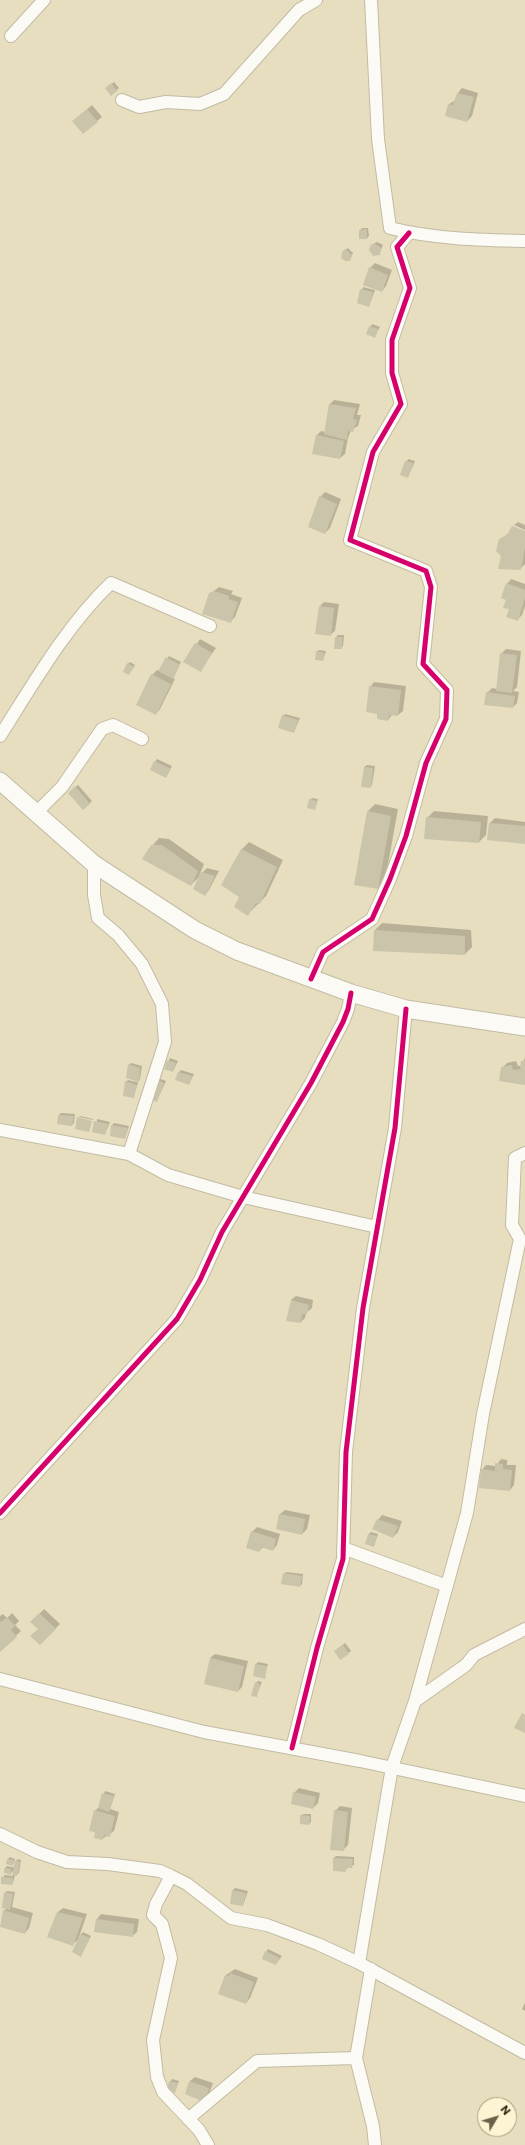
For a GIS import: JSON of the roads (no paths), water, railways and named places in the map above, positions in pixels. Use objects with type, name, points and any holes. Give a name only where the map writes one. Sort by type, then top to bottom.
[{"type":"street","points":[[11,36],[44,0]]},
{"type":"street","points":[[122,100],[139,107],[166,102],[200,104],[224,94],[299,10],[316,0]]},
{"type":"street","points":[[371,0],[378,139],[390,228],[409,233],[467,240],[525,242]]},
{"type":"street","points":[[311,979],[324,952],[372,919],[390,879],[406,836],[426,763],[446,719],[447,690],[423,664],[431,587],[426,571],[350,540],[373,452],[401,404],[392,373],[392,340],[410,288],[397,247],[409,233]]},
{"type":"street","points":[[0,736],[36,680],[92,601],[111,583],[210,626]]},
{"type":"street","points":[[36,812],[62,786],[102,729],[113,725],[142,738]]},
{"type":"street","points":[[0,782],[94,864],[195,930],[237,951],[351,993],[406,1009],[525,1027]]},
{"type":"street","points":[[94,864],[94,895],[98,918],[118,936],[142,964],[162,1004],[165,1042],[129,1154]]},
{"type":"street","points":[[0,1513],[177,1319],[200,1280],[222,1232],[321,1064],[348,1010],[351,993]]},
{"type":"street","points":[[292,1748],[317,1648],[343,1559],[346,1452],[363,1308],[395,1128],[406,1009]]},
{"type":"street","points":[[0,1130],[129,1154],[168,1175],[243,1197],[377,1227]]},
{"type":"street","points":[[359,1962],[392,1767],[414,1701],[467,1513],[483,1414],[520,1239],[512,1225],[515,1158],[525,1153]]},
{"type":"street","points":[[343,1548],[447,1586]]},
{"type":"street","points":[[414,1701],[466,1665],[474,1655],[525,1629]]},
{"type":"street","points":[[0,1679],[167,1723],[392,1767],[525,1796]]},
{"type":"street","points":[[0,1834],[37,1852],[67,1862],[108,1864],[160,1871],[187,1884],[231,1918],[267,1925],[318,1944],[359,1962],[523,2049]]},
{"type":"street","points":[[171,1876],[156,1904],[153,1916],[162,1924],[172,1958],[153,2040],[155,2067],[163,2092],[206,2139],[208,2145]]},
{"type":"street","points":[[370,1969],[356,2058],[373,2126],[375,2145]]},
{"type":"street","points":[[188,2119],[257,2061],[356,2058]]}]
